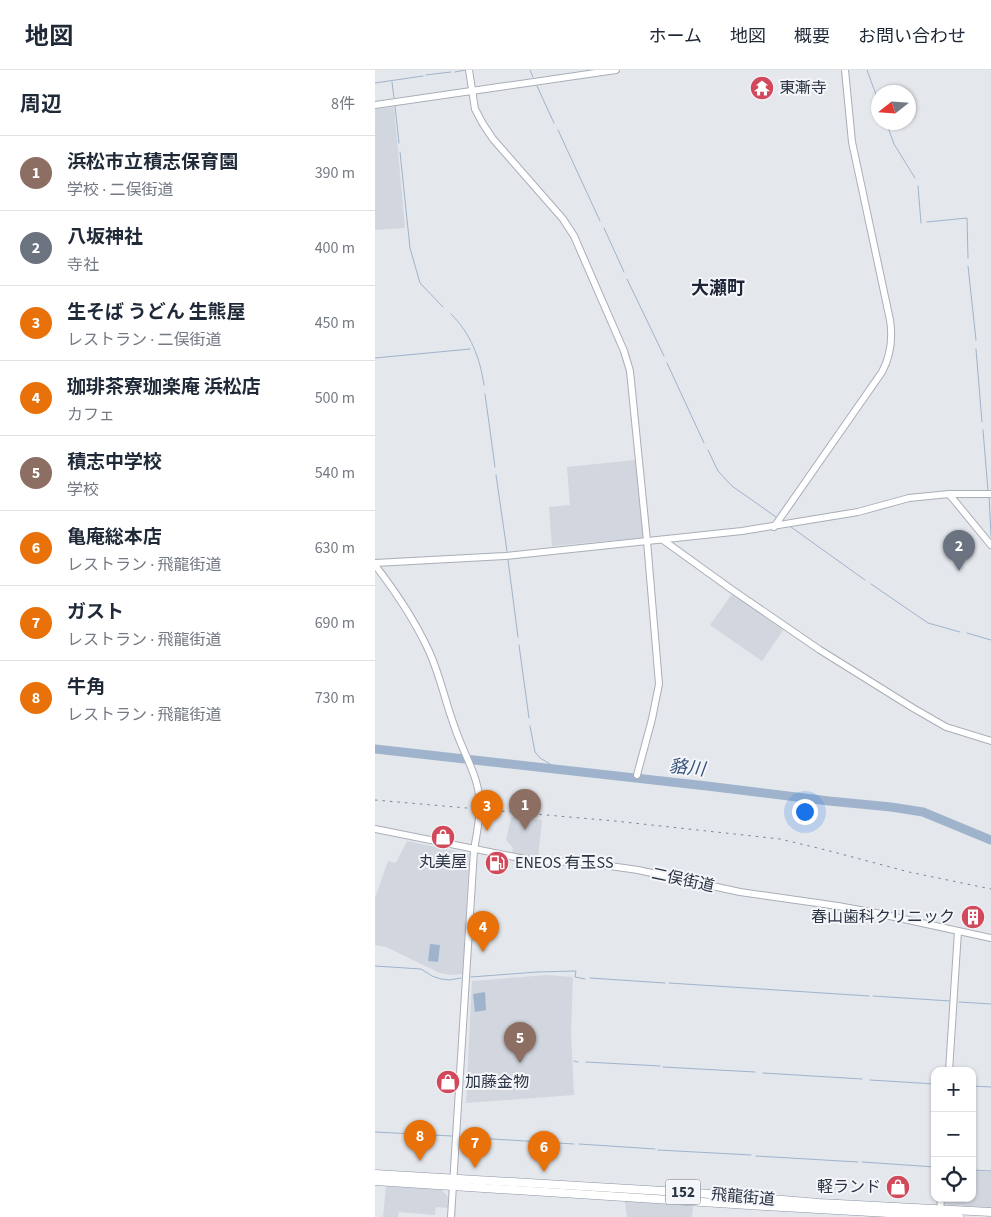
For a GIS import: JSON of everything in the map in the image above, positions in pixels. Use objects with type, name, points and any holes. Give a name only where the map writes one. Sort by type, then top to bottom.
[{"type":"highway","name":"飛龍街道","points":[[375,1174],[453,1182]]},
{"type":"highway","name":"飛龍街道","points":[[375,1181],[453,1182],[697,1193],[959,1217]]},
{"type":"highway","name":"飛龍街道","points":[[940,1214],[991,1212]]},
{"type":"street","points":[[469,70],[475,109],[493,139],[563,219],[574,236],[624,351],[630,371],[659,684],[637,775]]},
{"type":"street","points":[[375,105],[616,70]]},
{"type":"street","points":[[774,527],[882,372],[892,342],[890,320],[852,142],[845,70]]},
{"type":"street","points":[[949,494],[991,545]]},
{"type":"street","points":[[375,564],[505,556],[742,531],[858,512],[909,498],[949,494],[988,494]]},
{"type":"street","points":[[663,540],[820,650],[920,712],[946,727],[991,741]]},
{"type":"street","points":[[375,564],[409,613],[428,648],[479,796],[451,1217]]},
{"type":"street","name":"二俣街道","points":[[375,829],[535,861],[582,862],[638,870],[741,892],[876,913],[991,938]]},
{"type":"street","points":[[949,1067],[958,931]]},
{"type":"shaded area","points":[[394,107],[405,228],[375,230],[375,109]]},
{"type":"shaded area","points":[[635,460],[644,535],[642,538],[552,546],[549,507],[570,505],[567,467]]},
{"type":"shaded area","points":[[732,594],[784,629],[762,661],[710,625]]},
{"type":"shaded area","points":[[511,818],[542,820],[538,859],[512,855],[513,848],[506,840]]},
{"type":"shaded area","points":[[407,841],[469,854],[463,974],[451,975],[440,973],[386,947],[375,945],[375,898],[388,861],[396,863]]},
{"type":"shaded area","points":[[547,975],[573,977],[571,1032],[574,1095],[466,1103],[472,981]]},
{"type":"shaded area","points":[[976,1171],[991,1172],[991,1208],[944,1204],[944,1202],[976,1202]]},
{"type":"shaded area","points":[[386,1186],[442,1190],[448,1197],[448,1208],[436,1207],[435,1215],[399,1212],[398,1217],[383,1217]]},
{"type":"shaded area","points":[[625,1201],[693,1206],[692,1217],[627,1217]]},
{"type":"water","points":[[430,944],[440,945],[438,962],[428,961]]},
{"type":"water","points":[[485,992],[486,1010],[475,1012],[473,994]]},
{"type":"waterway","points":[[455,72],[466,70]]},
{"type":"waterway","points":[[530,70],[533,77]]},
{"type":"waterway","points":[[867,70],[872,85]]},
{"type":"waterway","points":[[426,75],[451,72]]},
{"type":"waterway","points":[[375,83],[423,76]]},
{"type":"waterway","points":[[392,82],[394,98]]},
{"type":"waterway","points":[[537,86],[554,123]]},
{"type":"waterway","points":[[395,106],[399,143]]},
{"type":"waterway","points":[[558,130],[600,221]]},
{"type":"waterway","points":[[889,130],[894,144],[915,178]]},
{"type":"waterway","points":[[400,152],[410,248],[420,283],[443,307]]},
{"type":"waterway","points":[[918,186],[921,223]]},
{"type":"waterway","points":[[927,222],[967,218],[968,258]]},
{"type":"waterway","points":[[604,228],[624,272]]},
{"type":"waterway","points":[[968,266],[976,340]]},
{"type":"waterway","points":[[627,279],[664,356]]},
{"type":"waterway","points":[[451,314],[464,330],[474,347],[484,385]]},
{"type":"waterway","points":[[375,358],[470,349]]},
{"type":"waterway","points":[[976,349],[982,422]]},
{"type":"waterway","points":[[667,363],[704,443]]},
{"type":"waterway","points":[[485,394],[495,467]]},
{"type":"waterway","points":[[983,430],[988,491]]},
{"type":"waterway","points":[[708,450],[718,471],[732,486],[776,517]]},
{"type":"waterway","points":[[496,475],[507,551]]},
{"type":"waterway","points":[[989,495],[991,536]]},
{"type":"waterway","points":[[791,527],[865,580]]},
{"type":"waterway","points":[[508,560],[518,637]]},
{"type":"waterway","points":[[871,584],[928,623],[960,632]]},
{"type":"waterway","points":[[967,633],[991,640]]},
{"type":"waterway","points":[[519,645],[529,718]]},
{"type":"waterway","points":[[530,726],[535,752],[540,758],[560,770]]},
{"type":"waterway","name":"貉川","points":[[375,749],[891,807],[923,812],[991,840]]},
{"type":"waterway","points":[[375,966],[421,969],[441,979],[461,978]]},
{"type":"waterway","points":[[471,977],[576,971],[575,977],[585,979]]},
{"type":"waterway","points":[[590,978],[665,983]]},
{"type":"waterway","points":[[669,983],[869,996]]},
{"type":"waterway","points":[[873,996],[950,1001]]},
{"type":"waterway","points":[[959,1002],[991,1004]]},
{"type":"waterway","points":[[574,1061],[578,1062]]},
{"type":"waterway","points":[[586,1062],[660,1066]]},
{"type":"waterway","points":[[663,1067],[755,1072]]},
{"type":"waterway","points":[[763,1073],[862,1079]]},
{"type":"waterway","points":[[870,1080],[931,1084]]},
{"type":"waterway","points":[[976,1086],[991,1087]]},
{"type":"waterway","points":[[375,1132],[452,1136]]},
{"type":"waterway","points":[[460,1137],[574,1144]]},
{"type":"waterway","points":[[579,1144],[655,1149]]},
{"type":"waterway","points":[[658,1150],[751,1155]]},
{"type":"waterway","points":[[756,1156],[858,1162]]},
{"type":"waterway","points":[[862,1162],[931,1167]]},
{"type":"waterway","points":[[976,1170],[991,1171]]},
{"type":"railway","points":[[375,800],[615,821],[780,839],[909,872],[991,889]]},
{"type":"place","name":"東漸寺","points":[[762,88]]},
{"type":"place","name":"八坂神社","points":[[959,571]]},
{"type":"place","name":"浜松市立積志保育園","points":[[525,830]]},
{"type":"place","name":"生そば うどん 生熊屋","points":[[487,831]]},
{"type":"place","name":"丸美屋","points":[[443,837]]},
{"type":"place","name":"ENEOS 有玉SS","points":[[497,863]]},
{"type":"place","name":"春山歯科クリニック","points":[[973,917]]},
{"type":"place","name":"珈琲茶寮珈楽庵 浜松店","points":[[483,952]]},
{"type":"place","name":"積志中学校","points":[[520,1063]]},
{"type":"place","name":"加藤金物","points":[[448,1082]]},
{"type":"place","name":"牛角","points":[[420,1161]]},
{"type":"place","name":"ガスト","points":[[475,1168]]},
{"type":"place","name":"亀庵総本店","points":[[544,1172]]},
{"type":"place","name":"軽ランド","points":[[898,1187]]},
{"type":"district","name":"大瀬町","points":[[718,288]]}]
